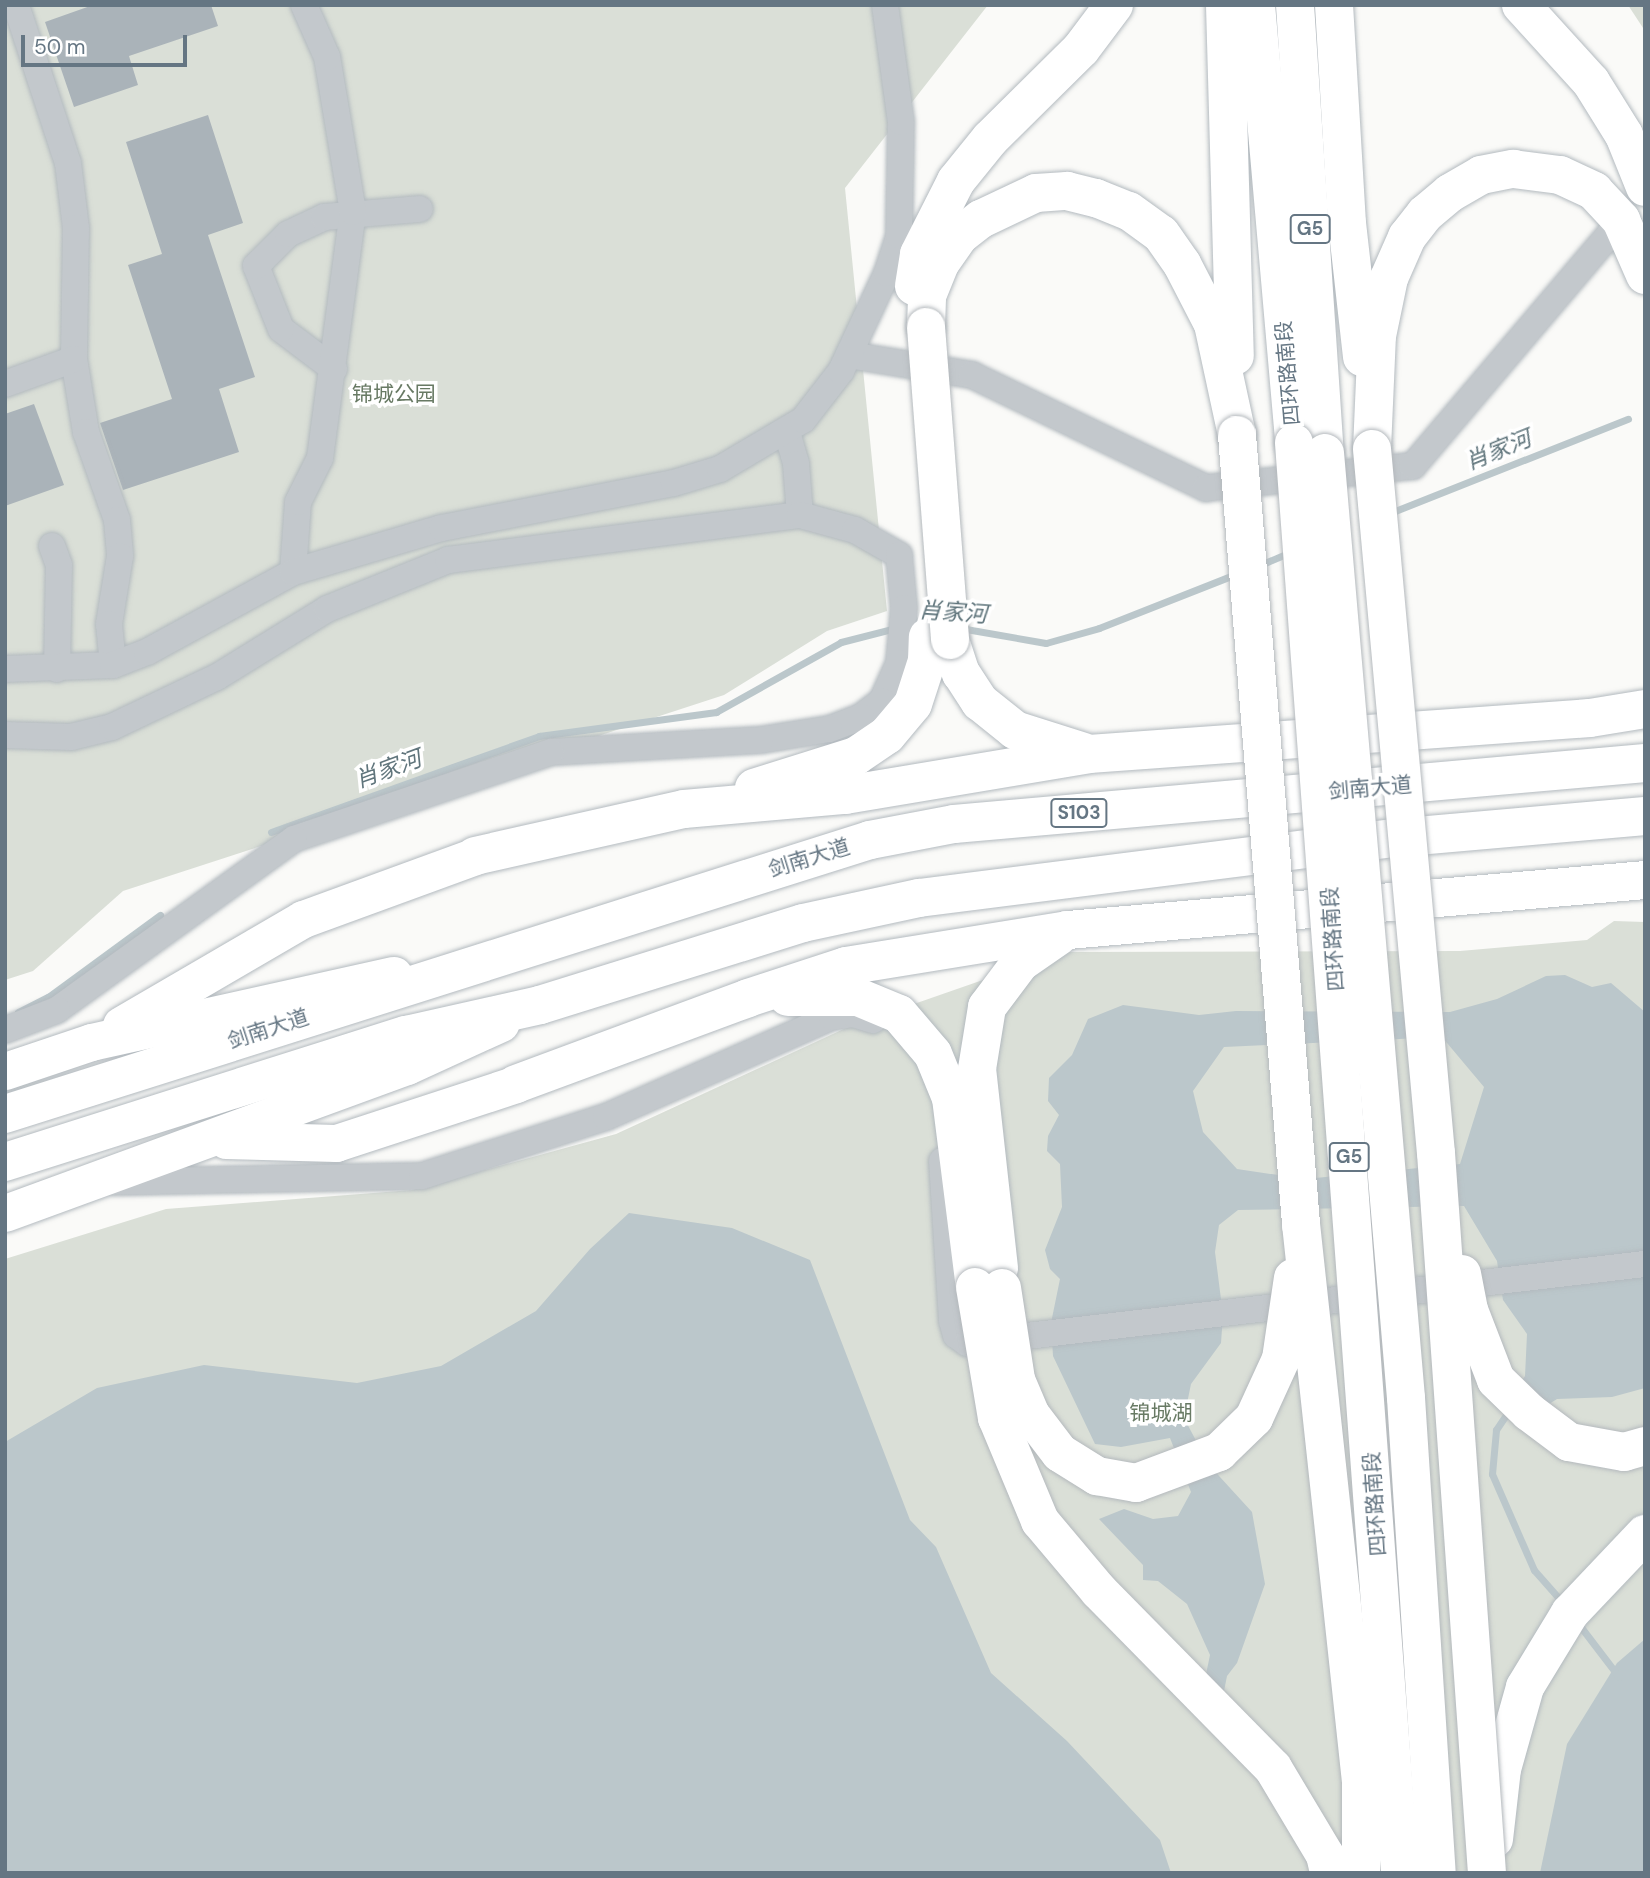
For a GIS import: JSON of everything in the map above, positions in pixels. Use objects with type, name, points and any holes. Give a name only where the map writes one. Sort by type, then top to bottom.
[{"type":"highway","points":[[475,856],[684,808],[828,765],[873,747],[913,704],[927,661],[921,632],[919,254],[956,181],[990,139],[1082,49],[1114,5]]},
{"type":"highway","points":[[1225,5],[1237,435],[1301,1224],[1361,1782],[1361,1873]]},
{"type":"highway","name":"四环路南段","points":[[1256,5],[1309,448],[1406,1398],[1437,1873]]},
{"type":"highway","name":"四环路南段","points":[[1295,5],[1309,448],[1399,1873]]},
{"type":"highway","points":[[1334,5],[1347,223],[1372,449],[1436,1153],[1487,1873]]},
{"type":"highway","points":[[1521,5],[1591,82],[1624,135],[1645,187]]},
{"type":"highway","points":[[1372,449],[1377,336],[1389,278],[1407,237],[1425,214],[1450,193],[1482,175],[1513,169],[1559,175],[1594,191],[1621,220],[1645,275]]},
{"type":"highway","points":[[918,328],[941,262],[959,236],[981,219],[1036,193],[1067,191],[1096,198],[1129,211],[1161,234],[1182,264],[1213,324],[1237,435]]},
{"type":"highway","points":[[921,632],[961,673],[989,709],[1015,730],[1089,754]]},
{"type":"highway","points":[[1590,718],[1645,687]]},
{"type":"highway","points":[[684,808],[845,795],[1089,754],[1590,718],[1645,709]]},
{"type":"highway","name":"剑南大道","points":[[5,1114],[528,946],[870,840],[954,824],[1645,763]]},
{"type":"highway","points":[[5,1162],[406,1035],[540,1004],[803,923],[919,898],[1394,838],[1645,816]]},
{"type":"highway","points":[[516,1084],[748,998],[846,967],[1068,930],[1645,880]]},
{"type":"highway","points":[[1559,887],[1645,906]]},
{"type":"highway","points":[[1068,930],[1020,963],[987,1007],[977,1069],[997,1418],[1040,1521],[1099,1591],[1273,1768],[1325,1855],[1329,1873]]},
{"type":"highway","points":[[748,998],[858,997],[899,1014],[933,1054],[951,1098],[988,1287],[1016,1380],[1031,1415],[1060,1453],[1097,1476],[1136,1483],[1219,1452],[1254,1418],[1281,1359],[1301,1224]]},
{"type":"highway","points":[[1436,1153],[1469,1310],[1496,1380],[1569,1442],[1624,1452],[1645,1446]]},
{"type":"highway","points":[[1494,1873],[1502,1769],[1525,1687],[1570,1614],[1645,1534]]},
{"type":"main road","points":[[91,1042],[303,919],[475,856]]},
{"type":"main road","points":[[5,1071],[91,1042],[528,946]]},
{"type":"main road","points":[[5,1213],[407,1066],[540,1004]]},
{"type":"main road","points":[[207,1139],[336,1143],[516,1084]]},
{"type":"street","points":[[16,5],[68,163],[76,228],[74,359],[86,432],[117,520],[120,556],[109,624],[113,665]]},
{"type":"street","points":[[293,572],[298,502],[320,458],[353,212],[327,57],[304,5]]},
{"type":"street","points":[[5,669],[113,665],[147,652],[293,572],[442,528],[674,483],[720,469],[787,432],[803,420],[849,355],[887,273],[899,235],[901,122],[885,5]]},
{"type":"street","points":[[334,369],[281,329],[256,266],[288,234],[324,217],[353,212],[420,209]]},
{"type":"street","points":[[849,355],[972,375],[1206,488],[1413,466],[1616,227]]},
{"type":"street","points":[[5,384],[74,359]]},
{"type":"street","points":[[787,432],[796,464],[800,515]]},
{"type":"street","points":[[5,735],[71,737],[112,727],[217,677],[327,609],[448,561],[800,515],[855,530],[899,555],[921,632],[899,663],[882,701],[861,717],[830,729],[760,740],[551,752],[294,839],[57,1010],[5,1030]]},
{"type":"street","points":[[52,546],[59,565],[57,669]]},
{"type":"street","points":[[91,1182],[422,1176],[606,1117],[791,1034],[853,1014],[889,1025],[911,1044],[924,1065],[940,1134],[957,1335],[967,1343],[1645,1264]]},
{"type":"green space","name":"锦城公园","points":[[5,5],[988,5],[845,188],[887,611],[827,631],[724,695],[123,891],[33,971],[5,980]]},
{"type":"green space","points":[[1628,5],[1645,5],[1645,31]]},
{"type":"green space","name":"锦城湖","points":[[1614,921],[1645,922],[1645,1873],[5,1873],[5,1259],[166,1209],[412,1190],[616,1134],[848,1027],[1063,952],[1460,951],[1587,940]]},
{"type":"shaded area","points":[[1565,975],[1592,987],[1611,983],[1645,1012],[1645,1388],[1612,1397],[1557,1399],[1533,1414],[1505,1407],[1525,1376],[1527,1334],[1503,1300],[1497,1261],[1464,1206],[1238,1210],[1219,1225],[1215,1252],[1223,1315],[1221,1343],[1191,1384],[1184,1418],[1209,1465],[1252,1512],[1265,1584],[1237,1663],[1227,1676],[1221,1706],[1205,1679],[1210,1655],[1187,1604],[1158,1581],[1143,1580],[1143,1565],[1099,1519],[1124,1509],[1153,1519],[1178,1516],[1191,1492],[1170,1438],[1121,1447],[1095,1444],[1053,1356],[1051,1323],[1060,1279],[1050,1269],[1045,1250],[1062,1207],[1060,1164],[1047,1151],[1048,1136],[1059,1115],[1048,1101],[1049,1078],[1072,1055],[1088,1019],[1123,1005],[1199,1015],[1236,1011],[1450,1012],[1497,999],[1546,976]],"holes":[[[1442,1037],[1484,1087],[1460,1164],[1305,1179],[1237,1169],[1203,1132],[1193,1091],[1224,1047]]]},
{"type":"shaded area","points":[[629,1213],[732,1228],[810,1260],[910,1520],[936,1547],[991,1673],[1067,1741],[1160,1840],[1171,1873],[5,1873],[5,1442],[97,1388],[204,1365],[357,1383],[441,1366],[536,1311],[590,1249]]},
{"type":"shaded area","points":[[1645,1639],[1645,1873],[1540,1873],[1567,1744],[1617,1663]]},
{"type":"building","points":[[93,5],[211,5],[218,26],[129,56],[138,85],[74,107],[45,22]]},
{"type":"building","points":[[208,115],[243,223],[208,235],[255,377],[219,389],[239,452],[123,490],[100,423],[172,399],[128,265],[162,254],[126,142]]},
{"type":"building","points":[[34,404],[64,485],[5,506],[5,414]]},
{"type":"waterway","name":"肖家河","points":[[1390,513],[1628,419]]},
{"type":"waterway","name":"肖家河","points":[[1260,565],[1291,552]]},
{"type":"waterway","name":"肖家河","points":[[960,628],[1046,643],[1099,628],[1236,574]]},
{"type":"waterway","name":"肖家河","points":[[271,832],[539,736],[716,712],[841,642],[896,628]]},
{"type":"waterway","name":"肖家河","points":[[18,1012],[48,997],[160,915]]},
{"type":"waterway","points":[[1510,1409],[1496,1430],[1492,1474],[1534,1570],[1564,1604]]},
{"type":"waterway","points":[[1577,1622],[1619,1677]]},
{"type":"tunnel","points":[[1616,227],[1645,207]]}]
